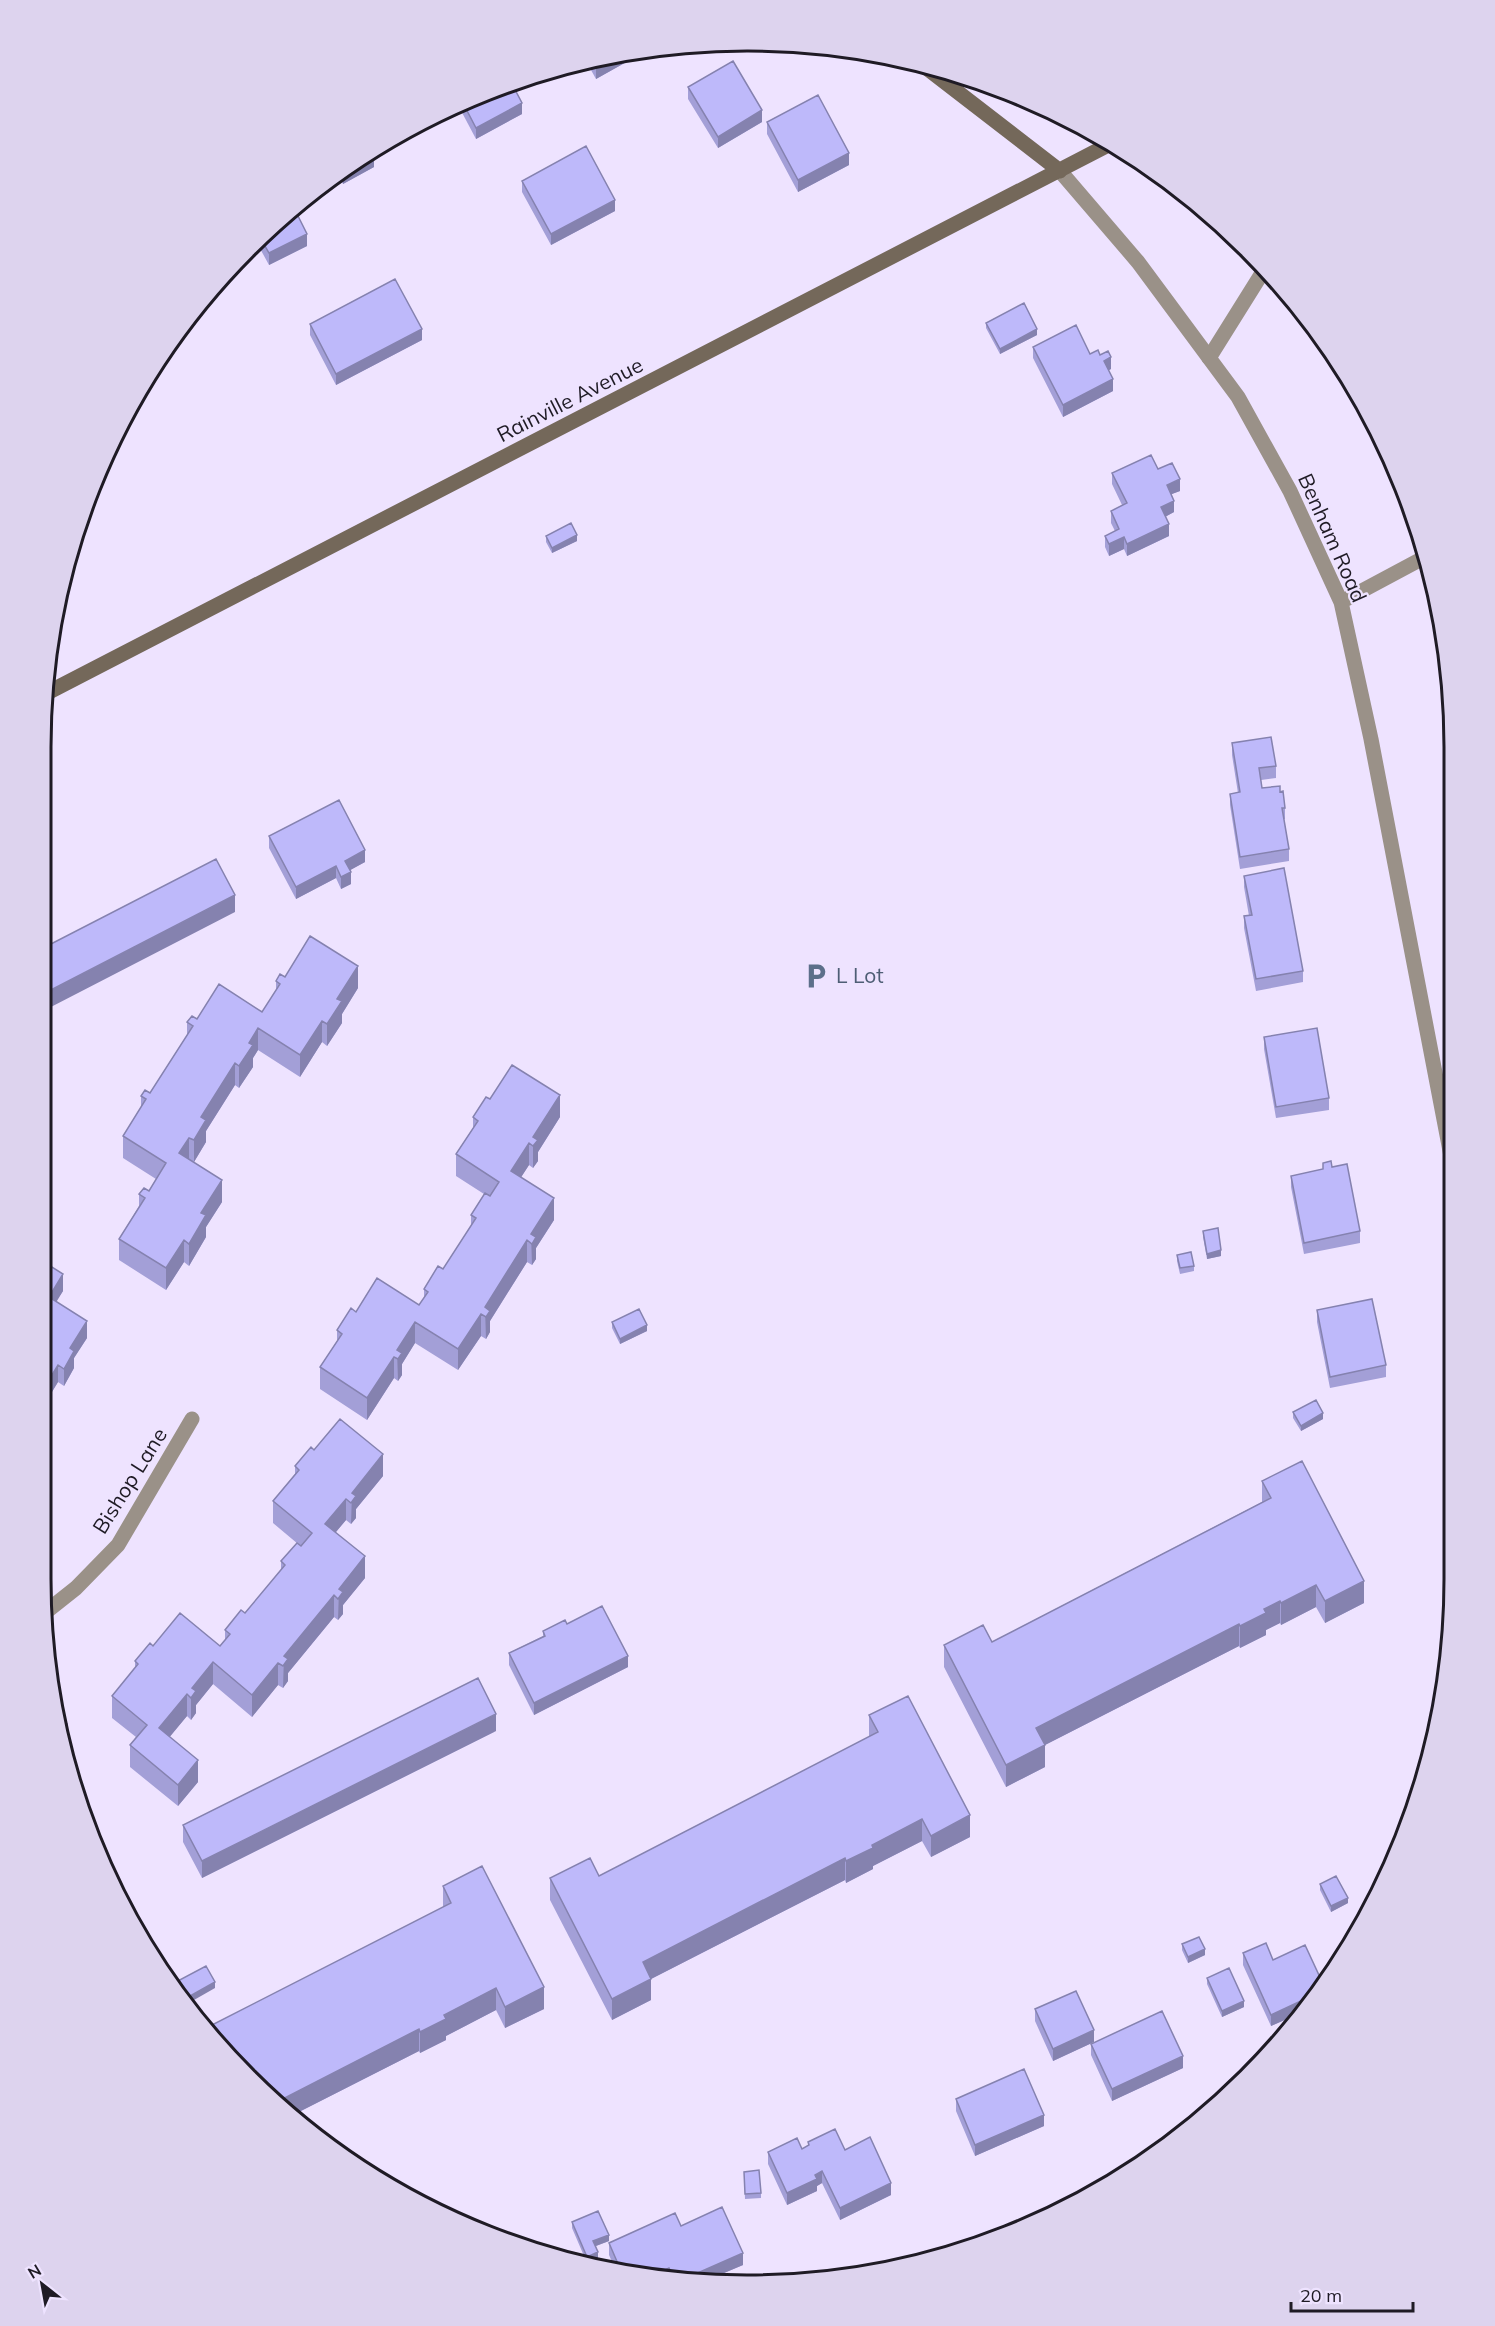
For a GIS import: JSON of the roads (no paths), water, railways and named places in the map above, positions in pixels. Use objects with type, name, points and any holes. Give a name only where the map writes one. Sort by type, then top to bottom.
[{"type":"main road","name":"Benham Road","points":[[952,82],[1060,171]]},
{"type":"main road","name":"Rainville Avenue","points":[[53,690],[1103,148]]},
{"type":"street","name":"Benham Road","points":[[1060,171],[1138,262],[1238,397],[1290,491],[1341,602],[1371,739],[1444,1120]]},
{"type":"street","points":[[1209,358],[1260,276]]},
{"type":"street","points":[[1341,602],[1418,561]]},
{"type":"street","name":"Bishop Lane","points":[[52,1607],[76,1588],[118,1545],[192,1419]]},
{"type":"place","name":"L Lot","points":[[816,976]]}]
